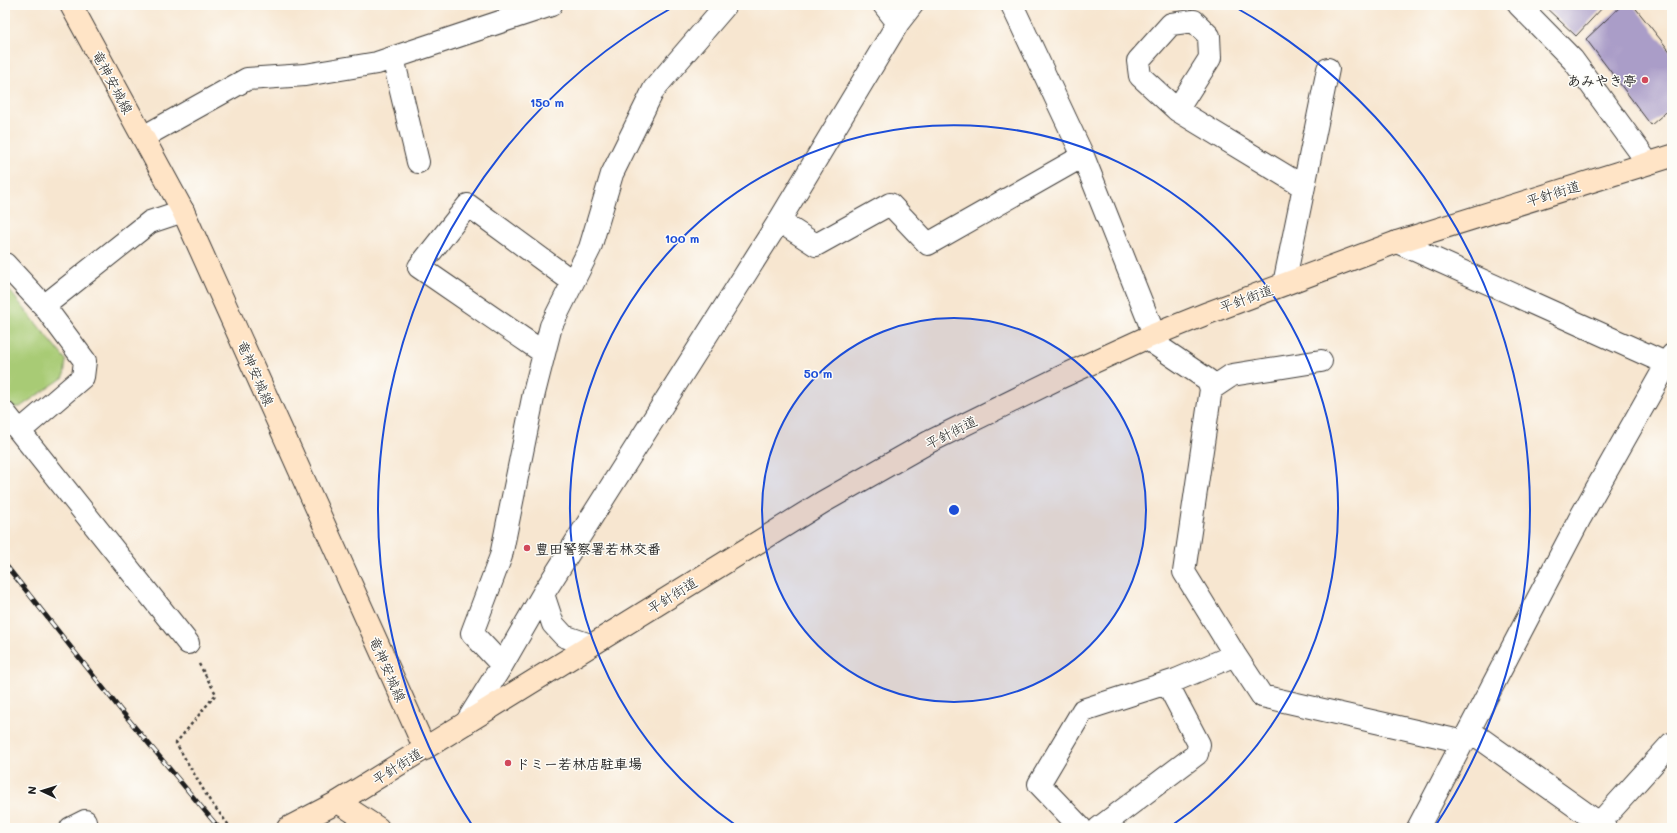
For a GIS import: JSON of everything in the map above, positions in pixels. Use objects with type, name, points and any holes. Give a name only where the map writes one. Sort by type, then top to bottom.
[{"type":"street","name":"竜神安城線","points":[[71,5],[183,211],[424,749]]},
{"type":"street","points":[[142,137],[247,79],[305,75],[377,63],[394,58],[497,14],[551,5]]},
{"type":"street","points":[[502,665],[472,633],[501,556],[534,393],[551,326],[590,248],[612,174],[654,89],[726,5]]},
{"type":"street","points":[[884,5],[898,23]]},
{"type":"street","points":[[466,723],[543,594],[779,221],[898,23],[912,5]]},
{"type":"street","points":[[1012,5],[1083,156],[1150,336],[1208,380],[1211,389],[1184,572],[1262,696],[1467,736],[1600,826],[1671,744]]},
{"type":"street","points":[[1519,5],[1573,60],[1648,163]]},
{"type":"street","points":[[394,58],[418,162]]},
{"type":"street","points":[[1284,284],[1328,68]]},
{"type":"street","points":[[1177,110],[1304,187]]},
{"type":"street","points":[[779,221],[816,245],[890,204],[928,244],[1083,156]]},
{"type":"street","name":"平針街道","points":[[288,828],[338,802],[823,502],[929,442],[1059,378],[1150,336],[1397,242],[1672,156]]},
{"type":"street","points":[[544,353],[419,267],[468,205],[573,282]]},
{"type":"street","points":[[44,306],[150,222],[183,211]]},
{"type":"street","points":[[1397,242],[1670,362],[1580,518],[1418,828]]},
{"type":"street","points":[[5,264],[44,306],[85,361],[83,377],[20,431]]},
{"type":"street","points":[[1211,389],[1232,375],[1321,361]]},
{"type":"street","points":[[5,413],[188,643]]},
{"type":"street","points":[[543,594],[553,624],[564,636],[590,646]]},
{"type":"street","points":[[1081,828],[1039,784],[1082,710],[1167,683],[1235,655]]},
{"type":"street","points":[[1099,828],[1197,754],[1199,744],[1167,683]]},
{"type":"street","points":[[338,802],[378,828]]},
{"type":"path","points":[[188,643],[216,694],[176,743],[210,801],[231,828]]},
{"type":"green space","points":[[5,285],[66,360],[64,377],[20,407],[13,407],[5,397]]},
{"type":"building","points":[[1543,5],[1605,5],[1576,36]]},
{"type":"building","name":"あみやき亭","points":[[1622,5],[1633,5],[1672,54],[1672,107],[1651,125],[1586,39]]},
{"type":"railway","points":[[5,564],[119,708],[219,828]]},
{"type":"place","name":"あみやき亭","points":[[1645,80]]},
{"type":"place","name":"豊田警察署若林交番","points":[[527,548]]},
{"type":"place","name":"ドミー若林店駐車場","points":[[508,763]]}]
